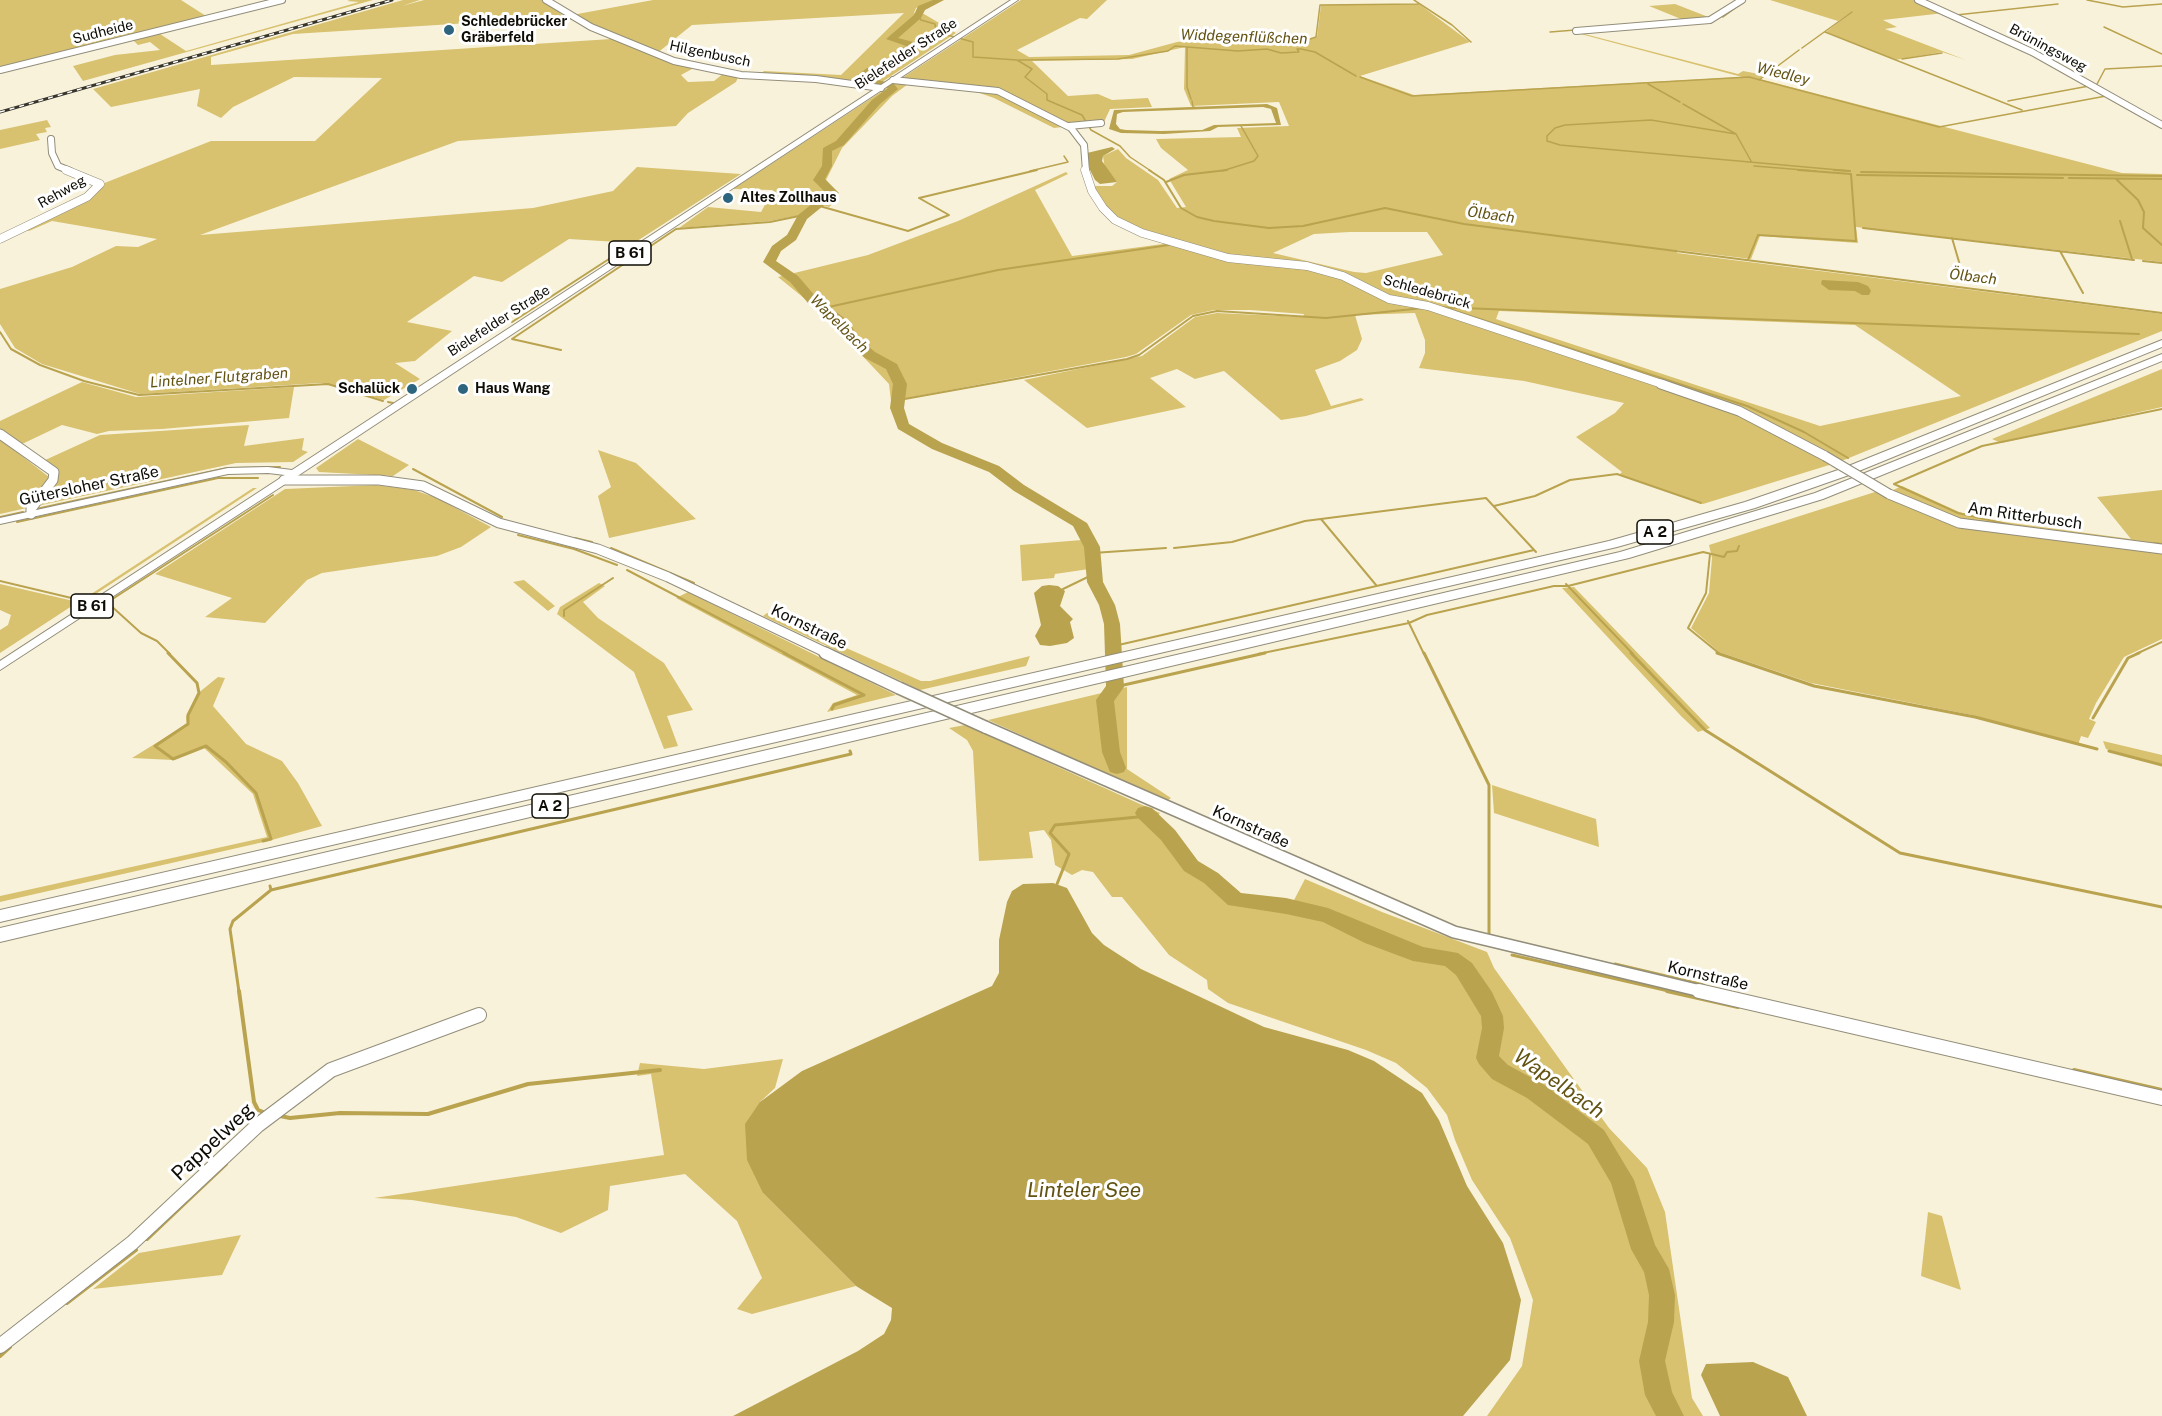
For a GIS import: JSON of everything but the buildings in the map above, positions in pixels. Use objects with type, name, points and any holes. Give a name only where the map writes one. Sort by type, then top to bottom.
[{"type":"highway","name":"A 2","points":[[1128,664],[1583,551],[1705,518],[1865,464],[2162,343]]},
{"type":"highway","name":"A 2","points":[[0,916],[1568,568],[1708,531],[1819,496],[2162,357]]},
{"type":"highway","name":"A 2","points":[[0,935],[1101,670]]},
{"type":"main road","name":"Bielefelder Straße","points":[[0,666],[1015,0]]},
{"type":"main road","name":"Gütersloher Straße","points":[[0,521],[249,469],[295,473]]},
{"type":"main road","name":"Gütersloher Straße","points":[[185,481],[247,473],[284,480]]},
{"type":"street","name":"Sudheide","points":[[0,70],[282,0]]},
{"type":"street","name":"Hilgenbusch","points":[[546,0],[591,27],[674,61],[741,75],[886,85]]},
{"type":"street","points":[[1576,31],[1710,20],[1742,0]]},
{"type":"street","name":"Brüningsweg","points":[[1918,0],[2032,52],[2162,125]]},
{"type":"street","points":[[886,85],[998,91],[1069,126],[1101,123]]},
{"type":"street","name":"Schledebrück","points":[[1069,126],[1084,145],[1084,167],[1092,191],[1109,215],[1128,227],[1160,239],[1227,258],[1298,264],[1342,276],[1389,299],[1428,306],[1525,337],[1738,411],[1825,456],[1889,494]]},
{"type":"street","name":"Rehweg","points":[[0,238],[87,197],[99,186],[100,184],[58,166],[52,153],[51,139]]},
{"type":"street","points":[[0,434],[54,472],[53,480],[31,509],[31,514]]},
{"type":"street","name":"Kornstraße","points":[[295,473],[423,486],[499,523],[598,549],[630,561],[898,688],[1385,904],[1454,932],[1509,947],[2162,1098]]},
{"type":"street","name":"Kornstraße","points":[[284,480],[305,482],[365,480]]},
{"type":"street","name":"Am Ritterbusch","points":[[1889,494],[1911,506],[1959,523],[2162,549]]},
{"type":"street","name":"Pappelweg","points":[[0,1346],[132,1243],[258,1125],[331,1070],[479,1015]]},
{"type":"shaded area","points":[[0,0],[181,0],[206,16],[0,67]]},
{"type":"shaded area","points":[[373,0],[83,81],[73,66],[115,55],[160,50],[150,42],[138,45],[132,39],[157,32],[186,51],[359,2],[347,1]]},
{"type":"shaded area","points":[[403,0],[420,0],[402,6],[424,0],[543,0],[565,17],[293,34],[211,57],[211,65],[611,39],[654,56],[705,69],[692,69],[681,75],[688,82],[714,81],[724,73],[739,75],[736,82],[688,113],[676,126],[458,141],[200,235],[533,208],[613,191],[637,167],[741,174],[634,243],[569,239],[502,282],[474,276],[407,322],[452,331],[415,361],[395,363],[420,379],[384,400],[321,383],[140,394],[42,364],[15,348],[0,324],[0,289],[72,267],[116,246],[138,247],[157,239],[52,221],[29,231],[22,229],[67,208],[102,184],[211,141],[315,141],[382,78],[294,77],[233,107],[221,118],[197,106],[200,89],[111,107],[93,89]]},
{"type":"shaded area","points":[[653,0],[935,0],[916,8],[914,13],[924,14],[956,33],[876,86],[759,75],[764,71],[841,75],[904,13],[692,25],[656,54],[572,15]]},
{"type":"shaded area","points":[[1021,0],[1107,0],[1087,19],[1080,18],[1017,50],[1029,57],[1129,55],[1177,42],[1204,39],[1299,43],[1317,37],[1321,5],[1419,4],[1470,42],[1360,76],[1414,95],[1742,77],[1573,32],[1577,32],[1738,74],[1743,71],[1764,75],[1760,79],[2122,173],[2162,174],[2162,262],[1856,227],[1858,243],[1760,236],[1751,259],[1677,250],[1677,253],[2162,314],[2162,331],[1839,462],[1703,504],[1619,475],[1622,472],[1576,437],[1615,413],[1624,403],[1524,381],[1419,368],[1425,353],[1425,340],[1415,313],[1355,315],[1362,339],[1357,350],[1340,361],[1315,370],[1331,406],[1361,398],[1364,400],[1306,416],[1281,420],[1224,371],[1195,379],[1177,369],[1150,378],[1186,407],[1087,428],[1024,380],[1142,356],[1195,317],[1217,313],[1303,317],[1304,314],[1214,310],[1191,315],[1136,354],[1126,357],[891,401],[889,384],[820,311],[778,277],[868,255],[958,221],[1066,172],[1068,174],[1035,190],[1072,256],[1163,244],[1169,240],[1119,220],[1105,207],[1093,186],[1112,186],[1117,182],[1105,169],[1103,156],[1118,149],[1126,158],[1158,180],[1177,208],[1186,207],[1169,179],[1188,170],[1161,148],[1156,139],[1241,137],[1237,128],[1289,126],[1279,102],[1191,106],[1184,89],[1185,47],[1132,59],[1032,61],[1068,96],[1098,94],[1112,100],[1148,98],[1152,107],[1110,109],[1104,122],[1054,128],[994,98],[971,90],[908,84],[892,96],[842,148],[826,180],[836,192],[835,202],[829,207],[815,203],[797,216],[769,221],[679,228],[708,207],[761,212],[773,190],[733,189]],"holes":[[[1427,232],[1443,255],[1366,273],[1273,253],[1314,234]],[[1499,311],[1855,325],[1961,396],[1820,426],[1496,319]]]},
{"type":"shaded area","points":[[1770,0],[1916,0],[1944,13],[1883,20],[1897,27],[1885,29],[1966,60],[1942,52],[1895,60],[1826,32],[1852,12],[1838,21]]},
{"type":"shaded area","points":[[1675,4],[1711,18],[1686,21],[1649,6]]},
{"type":"shaded area","points":[[47,120],[51,127],[45,128],[47,132],[36,134],[40,140],[0,149],[0,130]]},
{"type":"shaded area","points":[[2162,369],[2162,407],[2001,443],[1992,439]]},
{"type":"shaded area","points":[[82,382],[136,397],[294,387],[289,418],[162,429],[109,431],[97,434],[62,425],[20,445],[0,430],[0,421]]},
{"type":"shaded area","points":[[249,425],[244,446],[304,438],[302,450],[308,452],[293,462],[236,463],[37,506],[57,480],[43,461],[100,435]]},
{"type":"shaded area","points":[[0,439],[49,477],[27,508],[0,514]]},
{"type":"shaded area","points":[[358,439],[409,465],[393,476],[319,472],[316,468]]},
{"type":"shaded area","points":[[598,450],[636,463],[696,519],[609,538],[598,496],[611,487]]},
{"type":"shaded area","points":[[376,485],[414,490],[437,498],[491,527],[461,547],[437,556],[322,573],[307,580],[265,623],[205,617],[232,598],[155,574],[285,489]]},
{"type":"shaded area","points":[[1902,486],[1959,512],[1989,520],[2131,539],[2097,497],[2162,490],[2162,547],[1962,521],[1891,491]]},
{"type":"shaded area","points":[[253,488],[257,488],[88,599],[85,598]]},
{"type":"shaded area","points":[[1878,491],[1960,526],[2021,536],[2162,551],[2162,639],[2124,657],[2096,703],[2089,719],[2096,722],[2088,738],[2081,736],[2078,745],[1972,715],[1811,683],[1719,652],[1691,628],[1709,593],[1712,558],[1709,545]]},
{"type":"shaded area","points":[[1082,540],[1088,553],[1089,569],[1055,574],[1054,578],[1022,581],[1020,545]]},
{"type":"shaded area","points":[[524,580],[555,606],[548,611],[513,582]]},
{"type":"shaded area","points":[[599,583],[605,586],[583,602],[598,618],[664,663],[693,710],[667,716],[678,746],[664,749],[634,672],[557,614],[560,607]]},
{"type":"shaded area","points":[[0,584],[78,602],[0,653],[0,630],[8,625],[11,615],[0,610]]},
{"type":"shaded area","points":[[1574,587],[1710,728],[1698,732],[1681,716],[1562,588]]},
{"type":"shaded area","points":[[688,592],[896,695],[827,712],[833,703],[857,695],[676,598]]},
{"type":"shaded area","points":[[767,613],[921,681],[930,681],[1030,656],[1026,666],[920,690],[763,616]]},
{"type":"shaded area","points":[[218,677],[225,678],[213,706],[246,744],[282,761],[298,783],[322,826],[268,841],[0,902],[0,896],[267,837],[253,794],[203,747],[173,760],[132,758],[187,724],[186,717],[197,694]]},
{"type":"shaded area","points":[[1127,687],[1127,769],[1171,798],[1167,801],[988,720]]},
{"type":"shaded area","points":[[965,725],[1160,813],[1156,818],[1194,862],[1241,895],[1293,902],[1305,879],[1382,912],[1487,952],[1494,968],[1609,1128],[1647,1168],[1665,1212],[1692,1398],[1703,1416],[1487,1416],[1522,1366],[1533,1300],[1510,1238],[1472,1180],[1447,1115],[1427,1088],[1396,1063],[1366,1050],[1228,1003],[1208,989],[1207,980],[1169,955],[1122,897],[1112,897],[1093,872],[1082,870],[1072,875],[1055,865],[1051,840],[1044,830],[1029,832],[1033,858],[979,861],[973,751],[967,740],[949,728]]},
{"type":"shaded area","points":[[2103,741],[2162,755],[2162,764],[2106,749]]},
{"type":"shaded area","points":[[1492,785],[1596,819],[1599,847],[1494,813]]},
{"type":"shaded area","points":[[783,1059],[775,1088],[760,1102],[763,1193],[856,1286],[752,1314],[737,1309],[762,1278],[737,1221],[685,1174],[610,1186],[608,1210],[561,1233],[516,1217],[412,1200],[374,1198],[664,1155],[651,1074],[637,1076],[640,1063],[704,1069]]},
{"type":"shaded area","points":[[1928,1212],[1942,1216],[1961,1290],[1921,1276]]},
{"type":"shaded area","points":[[241,1235],[222,1275],[93,1289],[139,1253]]},
{"type":"water","points":[[1267,104],[1277,108],[1281,125],[1218,127],[1210,131],[1164,134],[1121,133],[1109,129],[1114,110]],"holes":[[[1263,107],[1271,109],[1276,123],[1214,125],[1202,130],[1161,131],[1126,130],[1120,129],[1116,124],[1117,114],[1123,112]]]},
{"type":"water","points":[[1112,147],[1115,149],[1103,156],[1102,161],[1117,182],[1100,184],[1090,170],[1087,153]]},
{"type":"water","points":[[1822,280],[1858,282],[1868,286],[1871,291],[1869,295],[1862,295],[1855,291],[1829,290],[1821,284]]},
{"type":"water","points":[[1042,586],[1058,586],[1065,591],[1060,606],[1073,619],[1070,622],[1074,638],[1067,643],[1050,646],[1040,645],[1035,636],[1041,625],[1034,593]]},
{"type":"water","name":"Linteler See","points":[[1053,883],[1067,888],[1092,933],[1104,945],[1141,969],[1264,1027],[1348,1050],[1374,1061],[1422,1093],[1439,1120],[1467,1186],[1503,1243],[1521,1300],[1510,1360],[1463,1416],[733,1416],[858,1351],[884,1334],[891,1320],[892,1308],[856,1286],[763,1193],[747,1160],[745,1124],[760,1102],[802,1071],[992,986],[999,973],[999,940],[1007,902],[1012,891],[1023,884]]},
{"type":"water","points":[[1753,1362],[1788,1377],[1807,1416],[1720,1416],[1701,1375],[1706,1364]]},
{"type":"waterway","name":"Wapelbach","points":[[940,0],[921,8],[918,16],[891,39],[914,45],[903,51],[892,66],[870,70],[861,76],[864,81],[891,86],[893,89],[876,102],[840,143],[827,150],[827,166],[819,180],[833,193],[802,217],[792,237],[776,249],[769,262],[794,279],[812,300],[842,323],[856,343],[870,355],[892,367],[900,384],[897,408],[903,426],[937,446],[994,469],[1019,488],[1079,523],[1092,547],[1095,582],[1107,605],[1112,624],[1115,687],[1105,700],[1111,752],[1117,768]]},
{"type":"waterway","points":[[1414,0],[1452,25],[1471,42]]},
{"type":"waterway","points":[[2087,0],[2123,7],[2162,4]]},
{"type":"waterway","points":[[1298,43],[1316,37],[1320,5],[1418,4]]},
{"type":"waterway","points":[[1956,15],[2058,4]]},
{"type":"waterway","points":[[1723,17],[1738,6]]},
{"type":"waterway","points":[[1802,48],[1852,12]]},
{"type":"waterway","name":"Ölbach","points":[[918,16],[921,20],[935,24],[936,32],[973,42],[973,57],[1017,60],[1032,69],[1025,77],[1047,94],[1047,100],[1082,115],[1091,130],[1120,146],[1130,157],[1151,171]]},
{"type":"waterway","points":[[2104,27],[2162,54]]},
{"type":"waterway","points":[[1550,32],[1575,30]]},
{"type":"waterway","points":[[1825,32],[2022,110]]},
{"type":"waterway","name":"Widdegenflüßchen","points":[[1019,60],[1118,59],[1168,51],[1175,46],[1238,51],[1267,49],[1281,53],[1299,52],[1297,49],[1301,49],[1315,52],[1356,76]]},
{"type":"waterway","points":[[1187,47],[1187,87],[1191,99]]},
{"type":"waterway","points":[[1759,80],[1799,50]]},
{"type":"waterway","points":[[1902,59],[1942,53]]},
{"type":"waterway","points":[[2096,86],[2105,69],[2162,66]]},
{"type":"waterway","name":"Wiedley","points":[[1360,77],[1412,96],[1749,77],[1759,80]]},
{"type":"waterway","name":"Wiedley","points":[[1759,80],[1939,127],[2106,96]]},
{"type":"waterway","points":[[1648,84],[1680,102]]},
{"type":"waterway","points":[[2008,101],[2089,86]]},
{"type":"waterway","points":[[1192,101],[1193,107],[1197,108]]},
{"type":"waterway","points":[[1683,104],[1736,134]]},
{"type":"waterway","points":[[1736,134],[1651,120],[1565,125],[1555,128],[1547,136],[1547,141],[1560,145],[1850,171],[1834,170]]},
{"type":"waterway","points":[[1224,170],[1254,161],[1258,156],[1241,126]]},
{"type":"waterway","points":[[1736,134],[1751,161]]},
{"type":"waterway","points":[[1030,171],[1068,162],[1064,156]]},
{"type":"waterway","points":[[1754,166],[1816,171]]},
{"type":"waterway","points":[[816,205],[908,231],[949,215],[919,198],[1037,170]]},
{"type":"waterway","name":"Ölbach","points":[[1149,170],[1164,180],[1181,208],[1197,217],[1214,221],[1269,228],[1303,226],[1385,208],[1464,224],[2162,313]]},
{"type":"waterway","points":[[1166,182],[1184,175],[1224,170]]},
{"type":"waterway","points":[[1748,260],[1758,235],[1856,241],[1851,174],[1798,170]]},
{"type":"waterway","points":[[1861,172],[2162,176]]},
{"type":"waterway","points":[[1857,175],[2063,178]]},
{"type":"waterway","points":[[2069,178],[2162,179]]},
{"type":"waterway","points":[[2116,179],[2138,200],[2144,212],[2143,228],[2162,245]]},
{"type":"waterway","points":[[561,350],[512,339],[676,229],[770,222],[804,215]]},
{"type":"waterway","points":[[2120,221],[2132,259]]},
{"type":"waterway","points":[[1863,228],[1952,239]]},
{"type":"waterway","points":[[1952,239],[2060,251]]},
{"type":"waterway","points":[[1952,239],[1964,279]]},
{"type":"waterway","points":[[512,322],[632,244]]},
{"type":"waterway","points":[[824,308],[998,270],[1169,245]]},
{"type":"waterway","points":[[2060,251],[2134,260]]},
{"type":"waterway","points":[[2060,251],[2083,293]]},
{"type":"waterway","points":[[2143,261],[2162,263]]},
{"type":"waterway","points":[[1436,307],[1444,307]]},
{"type":"waterway","points":[[1444,307],[2139,334]]},
{"type":"waterway","points":[[1444,307],[1747,406],[1804,432],[1848,458]]},
{"type":"waterway","points":[[899,400],[1127,359],[1139,355],[1193,316],[1217,311],[1326,318],[1423,308]]},
{"type":"waterway","name":"Lintelner Flutgraben","points":[[0,332],[11,349],[40,365],[84,381],[139,395],[328,384],[383,401]]},
{"type":"waterway","name":"Lintelner Flutgraben","points":[[388,402],[393,403]]},
{"type":"waterway","points":[[2011,525],[1958,513],[1894,484],[1982,446],[2162,409]]},
{"type":"waterway","points":[[36,509],[227,468],[280,467]]},
{"type":"waterway","points":[[413,469],[502,517]]},
{"type":"waterway","points":[[1494,506],[1535,496],[1570,480],[1617,474],[1701,503]]},
{"type":"waterway","points":[[17,522],[218,478],[258,478]]},
{"type":"waterway","points":[[114,598],[273,495]]},
{"type":"waterway","points":[[1174,548],[1232,542],[1305,521],[1486,498],[1536,552]]},
{"type":"waterway","points":[[0,517],[23,512]]},
{"type":"waterway","points":[[1321,519],[1376,585]]},
{"type":"waterway","points":[[518,535],[574,549],[617,565]]},
{"type":"waterway","points":[[575,538],[592,542]]},
{"type":"waterway","points":[[2154,543],[2162,544]]},
{"type":"waterway","points":[[1568,586],[1703,552],[1724,557],[1727,552],[1737,551],[1739,546]]},
{"type":"waterway","points":[[611,548],[694,583]]},
{"type":"waterway","points":[[1093,553],[1166,548]]},
{"type":"waterway","points":[[1114,646],[1534,550]]},
{"type":"waterway","points":[[1710,554],[1706,593],[1688,628],[1720,654]]},
{"type":"waterway","points":[[627,570],[787,654]]},
{"type":"waterway","points":[[1063,589],[1094,574]]},
{"type":"waterway","points":[[564,616],[564,610],[613,578]]},
{"type":"waterway","points":[[0,581],[84,601]]},
{"type":"waterway","points":[[1409,623],[1427,615],[1554,586],[1568,586]]},
{"type":"waterway","points":[[1568,586],[1633,654]]},
{"type":"waterway","points":[[109,604],[141,633],[157,641],[170,654]]},
{"type":"waterway","points":[[1258,654],[1409,623]]},
{"type":"waterway","points":[[1409,623],[1424,654]]},
{"type":"waterway","points":[[2136,654],[2162,642]]},
{"type":"waterway","points":[[168,653],[197,683],[199,693],[188,715],[188,724],[155,746],[173,759],[206,746],[226,762],[256,793],[271,839],[263,841]]},
{"type":"waterway","points":[[784,653],[864,695],[834,705],[832,709]]},
{"type":"waterway","points":[[1115,687],[1265,653]]},
{"type":"waterway","points":[[1424,653],[1489,785],[1489,936]]},
{"type":"waterway","points":[[1631,653],[1705,730],[1900,853],[2162,907]]},
{"type":"waterway","points":[[1717,653],[1814,686],[1975,717],[2097,749]]},
{"type":"waterway","points":[[2093,718],[2128,658],[2139,653]]},
{"type":"waterway","points":[[271,890],[851,754],[850,751]]},
{"type":"waterway","points":[[2109,751],[2162,765]]},
{"type":"waterway","name":"Wapelbach","points":[[1145,813],[1168,835],[1191,866],[1211,878],[1235,900],[1286,906],[1328,916],[1372,937],[1421,955],[1450,959],[1464,969],[1484,998],[1492,1016],[1493,1028],[1487,1058],[1500,1072],[1535,1091],[1596,1137],[1622,1180],[1644,1249],[1656,1269],[1662,1295],[1661,1322],[1652,1361],[1659,1395],[1670,1416]]},
{"type":"waterway","points":[[1057,884],[1069,854],[1050,833],[1055,825],[1148,816]]},
{"type":"waterway","points":[[270,886],[271,890]]},
{"type":"waterway","points":[[239,992],[230,929],[233,921],[271,890]]},
{"type":"waterway","points":[[1512,955],[1673,992]]},
{"type":"waterway","points":[[1615,964],[1704,985]]},
{"type":"waterway","points":[[239,991],[254,1102],[258,1110],[266,1113]]},
{"type":"waterway","points":[[1667,991],[1738,1007]]},
{"type":"waterway","points":[[280,1116],[290,1118],[340,1113],[428,1114],[528,1084],[660,1070]]},
{"type":"waterway","points":[[2074,1070],[2162,1090]]},
{"type":"waterway","points":[[147,1239],[226,1164]]},
{"type":"waterway","points":[[67,1303],[136,1250]]},
{"type":"waterway","points":[[0,1356],[10,1347]]},
{"type":"railway","points":[[0,112],[392,0]]},
{"type":"place","name":"Schledebrücker Gräberfeld","points":[[449,30]]},
{"type":"place","name":"Altes Zollhaus","points":[[728,198]]},
{"type":"place","name":"Schalück","points":[[412,389]]},
{"type":"place","name":"Haus Wang","points":[[463,389]]}]
